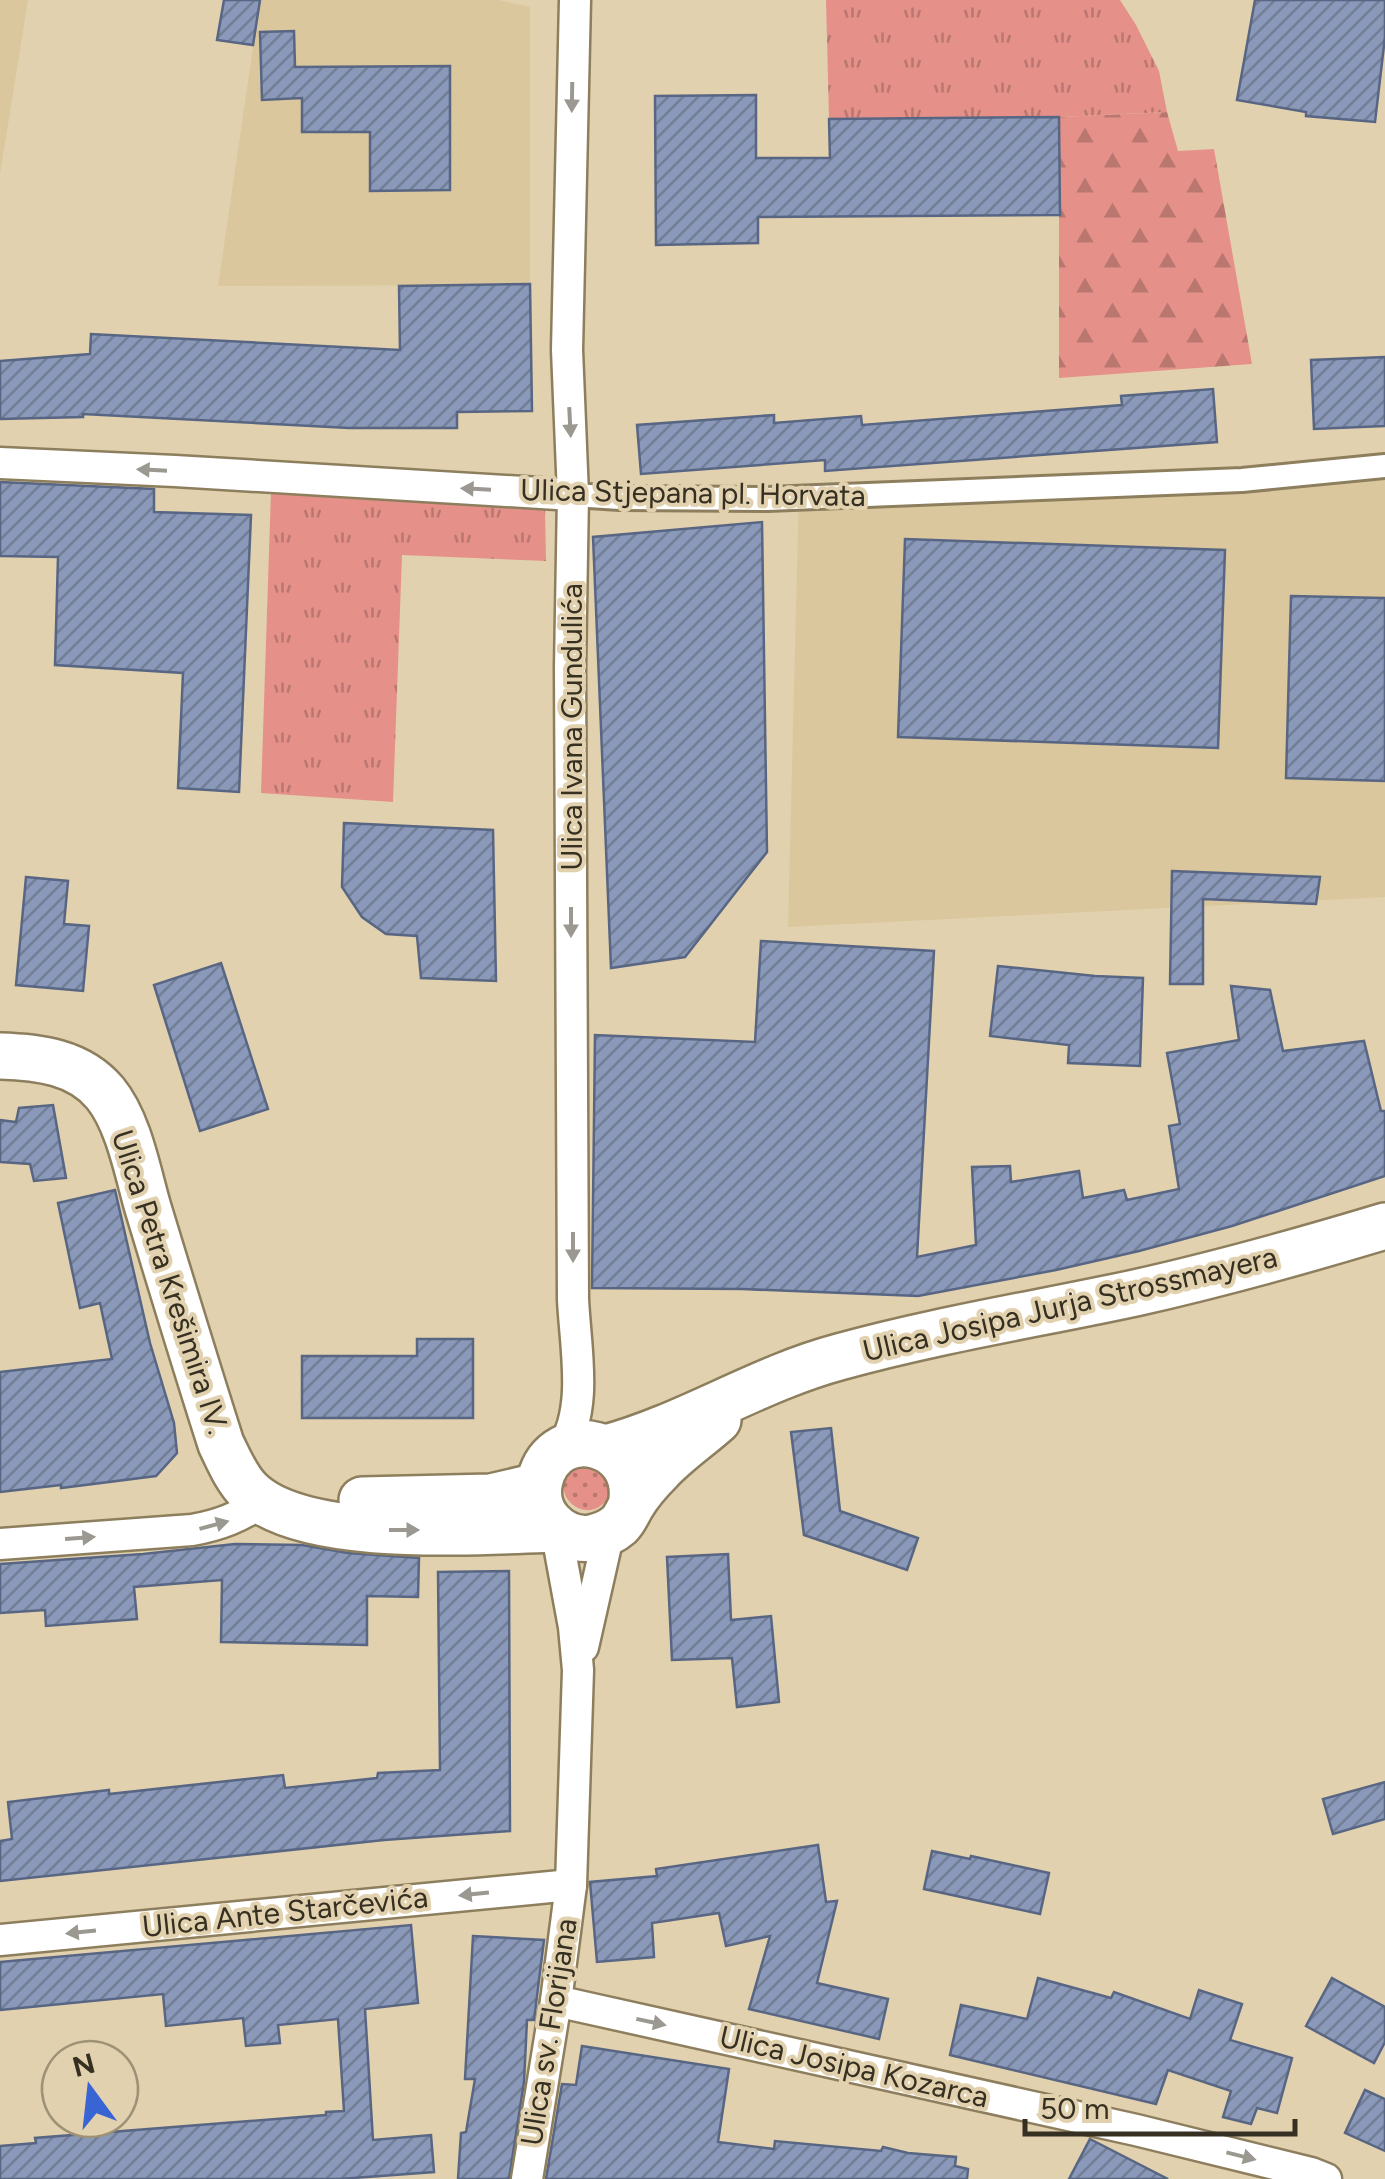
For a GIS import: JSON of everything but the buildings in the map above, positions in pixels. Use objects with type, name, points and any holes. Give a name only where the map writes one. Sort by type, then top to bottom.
[{"type":"main road","name":"Ulica Petra Krešimira IV.","points":[[0,1056],[47,1059],[72,1068],[108,1096],[130,1145],[221,1444],[240,1480],[269,1504]]},
{"type":"main road","name":"Ulica Josipa Jurja Strossmayera","points":[[756,1386],[838,1357],[1140,1292],[1385,1226]]},
{"type":"main road","points":[[606,1448],[674,1426],[756,1386]]},
{"type":"main road","points":[[550,1468],[539,1502],[546,1517],[568,1536],[596,1537],[620,1519],[660,1469],[756,1386]]},
{"type":"main road","points":[[269,1504],[491,1496],[550,1468],[576,1444],[591,1444],[616,1454],[629,1472],[632,1483],[620,1519]]},
{"type":"main road","points":[[269,1504],[314,1523],[350,1528],[556,1529]]},
{"type":"street","name":"Ulica Ivana Gundulića","points":[[550,1468],[572,1435],[578,1396],[573,1280],[570,668],[574,496],[567,350],[576,0]]},
{"type":"street","name":"Ulica Stjepana pl. Horvata","points":[[0,463],[574,496],[767,500],[1242,480],[1385,466]]},
{"type":"street","points":[[0,1544],[192,1530],[220,1525],[269,1504]]},
{"type":"street","points":[[578,1670],[620,1519]]},
{"type":"street","points":[[556,1529],[578,1670]]},
{"type":"street","name":"Ulica sv. Florijana","points":[[527,2179],[571,1885],[578,1670]]},
{"type":"street","name":"Ulica Ante Starčevića","points":[[0,1940],[571,1885]]},
{"type":"street","name":"Ulica Josipa Kozarca","points":[[556,2001],[1136,2130],[1326,2179]]},
{"type":"shaded area","points":[[0,0],[28,0],[0,174]]},
{"type":"shaded area","points":[[260,0],[499,0],[530,7],[530,285],[218,286]]},
{"type":"shaded area","points":[[1385,468],[1385,897],[788,927],[799,489]]},
{"type":"green space","points":[[826,0],[1120,0],[1159,71],[1167,112],[829,119]]},
{"type":"green space","points":[[1167,112],[1178,151],[1214,149],[1252,364],[1059,378],[1059,117]]},
{"type":"green space","points":[[271,491],[545,507],[546,561],[402,555],[393,802],[261,793]]},
{"type":"green space","points":[[583,1463],[604,1470],[611,1492],[594,1509],[575,1506],[564,1492],[569,1473]]}]
